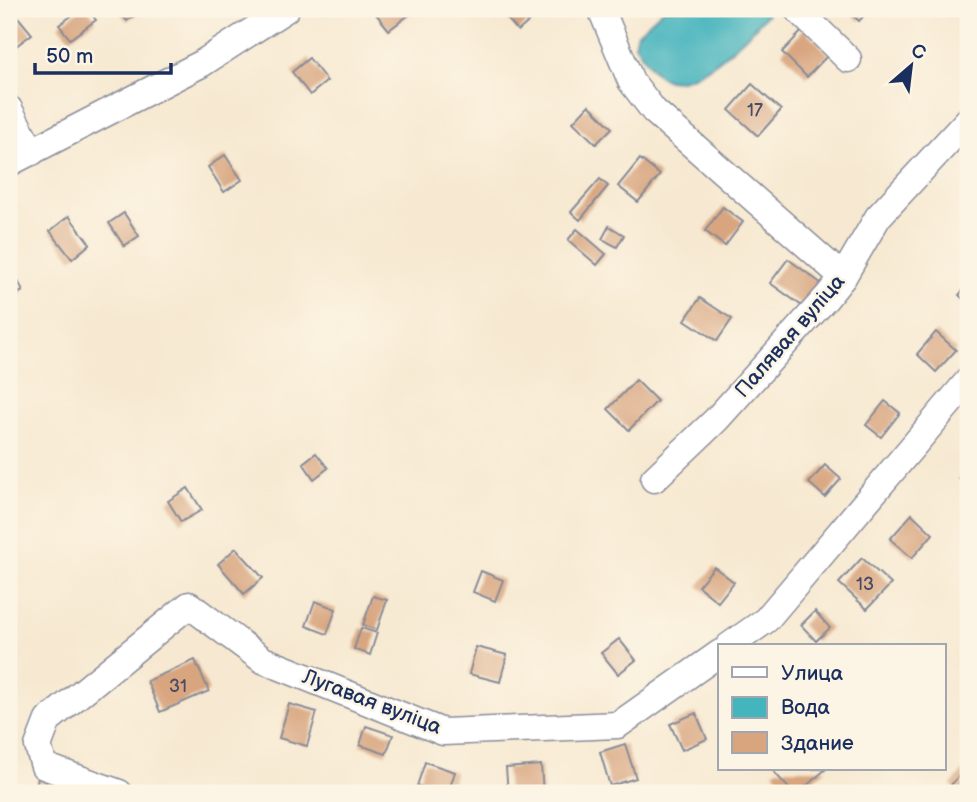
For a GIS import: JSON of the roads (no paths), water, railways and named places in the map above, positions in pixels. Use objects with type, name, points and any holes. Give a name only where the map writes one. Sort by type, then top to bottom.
[{"type":"street","points":[[9,109],[20,157],[201,64],[286,9]]},
{"type":"street","points":[[601,9],[631,80],[654,111],[843,277]]},
{"type":"street","points":[[797,9],[848,59]]},
{"type":"street","name":"Палявая вуліца","points":[[654,479],[716,420],[843,277],[878,217],[968,120]]},
{"type":"street","points":[[732,644],[766,620],[968,382]]},
{"type":"street","name":"Лугавая вуліца","points":[[70,785],[44,766],[38,746],[48,720],[189,605],[263,660],[443,733],[618,725],[718,654]]},
{"type":"street","points":[[70,785],[119,793]]},
{"type":"water","points":[[664,9],[766,9],[767,14],[719,60],[689,77],[675,80],[659,76],[635,45],[636,35]]}]
